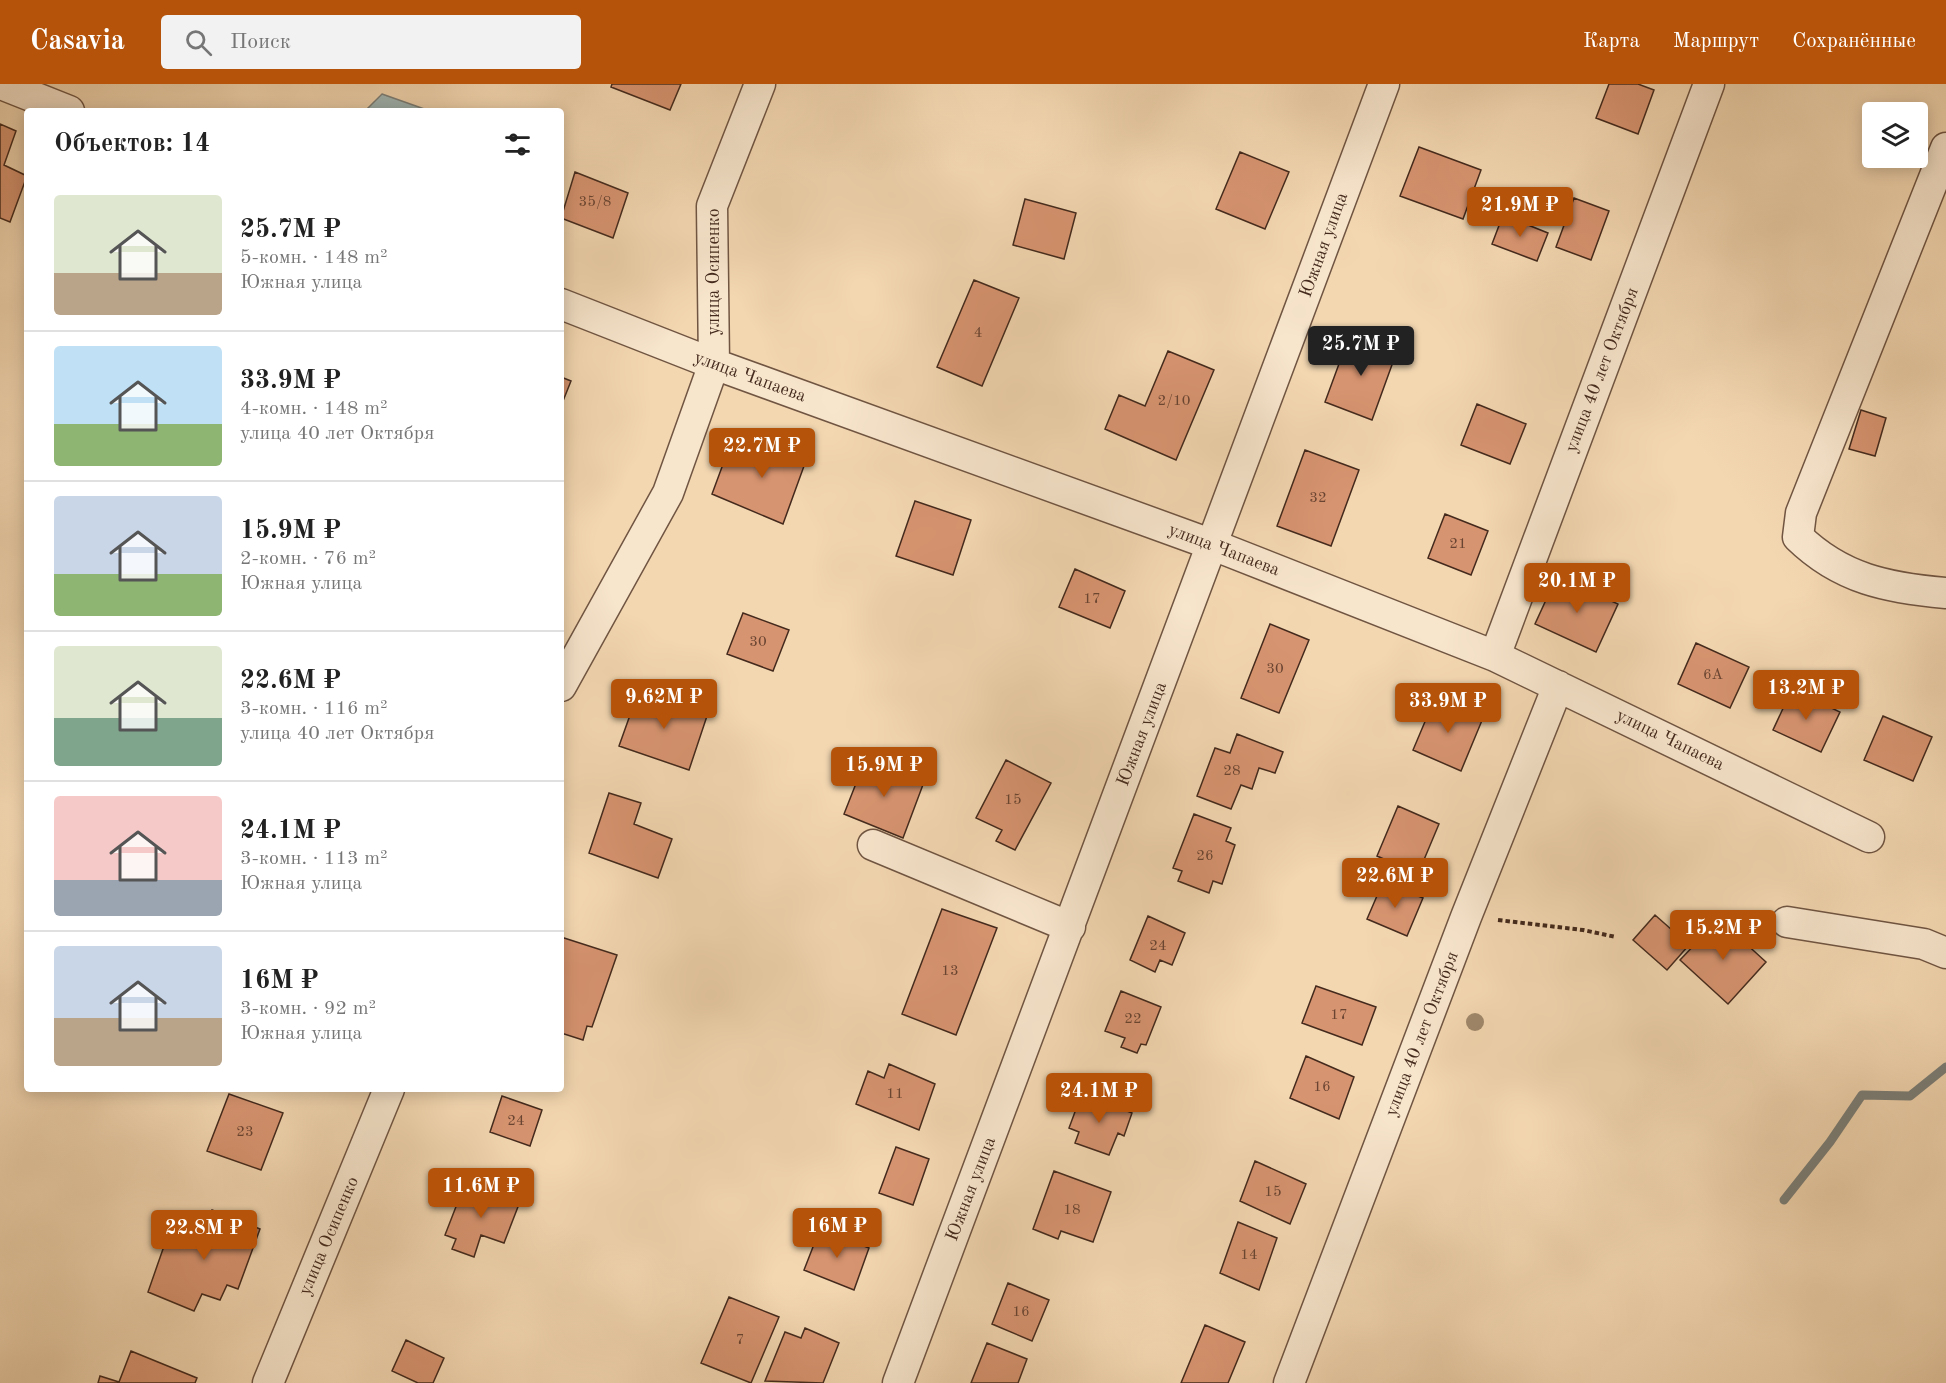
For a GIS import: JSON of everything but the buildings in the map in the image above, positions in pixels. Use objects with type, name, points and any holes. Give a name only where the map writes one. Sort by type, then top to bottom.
[{"type":"street","points":[[1,84],[61,108]]},
{"type":"street","name":"улица Осипенко","points":[[564,681],[668,493],[714,364],[712,206],[760,84]]},
{"type":"street","name":"Южная улица","points":[[898,1383],[1384,84]]},
{"type":"street","name":"улица 40 лет Октября","points":[[1495,656],[1709,84]]},
{"type":"street","points":[[1946,148],[1801,513],[1798,537],[1818,557],[1855,576],[1911,590],[1946,593]]},
{"type":"street","name":"улица Чапаева","points":[[564,305],[714,364],[1213,545],[1495,656],[1869,837]]},
{"type":"street","name":"улица 40 лет Октября","points":[[1289,1383],[1466,917],[1558,686]]},
{"type":"street","points":[[873,845],[1070,927]]},
{"type":"street","points":[[1787,922],[1924,944],[1946,953]]},
{"type":"street","name":"улица Осипенко","points":[[268,1383],[388,1092]]},
{"type":"path","points":[[1466,917],[1583,930],[1616,937]]},
{"type":"water","points":[[382,94],[422,108],[368,108]]},
{"type":"waterway","points":[[1784,1200],[1830,1142],[1862,1095],[1910,1096],[1946,1067]]}]
